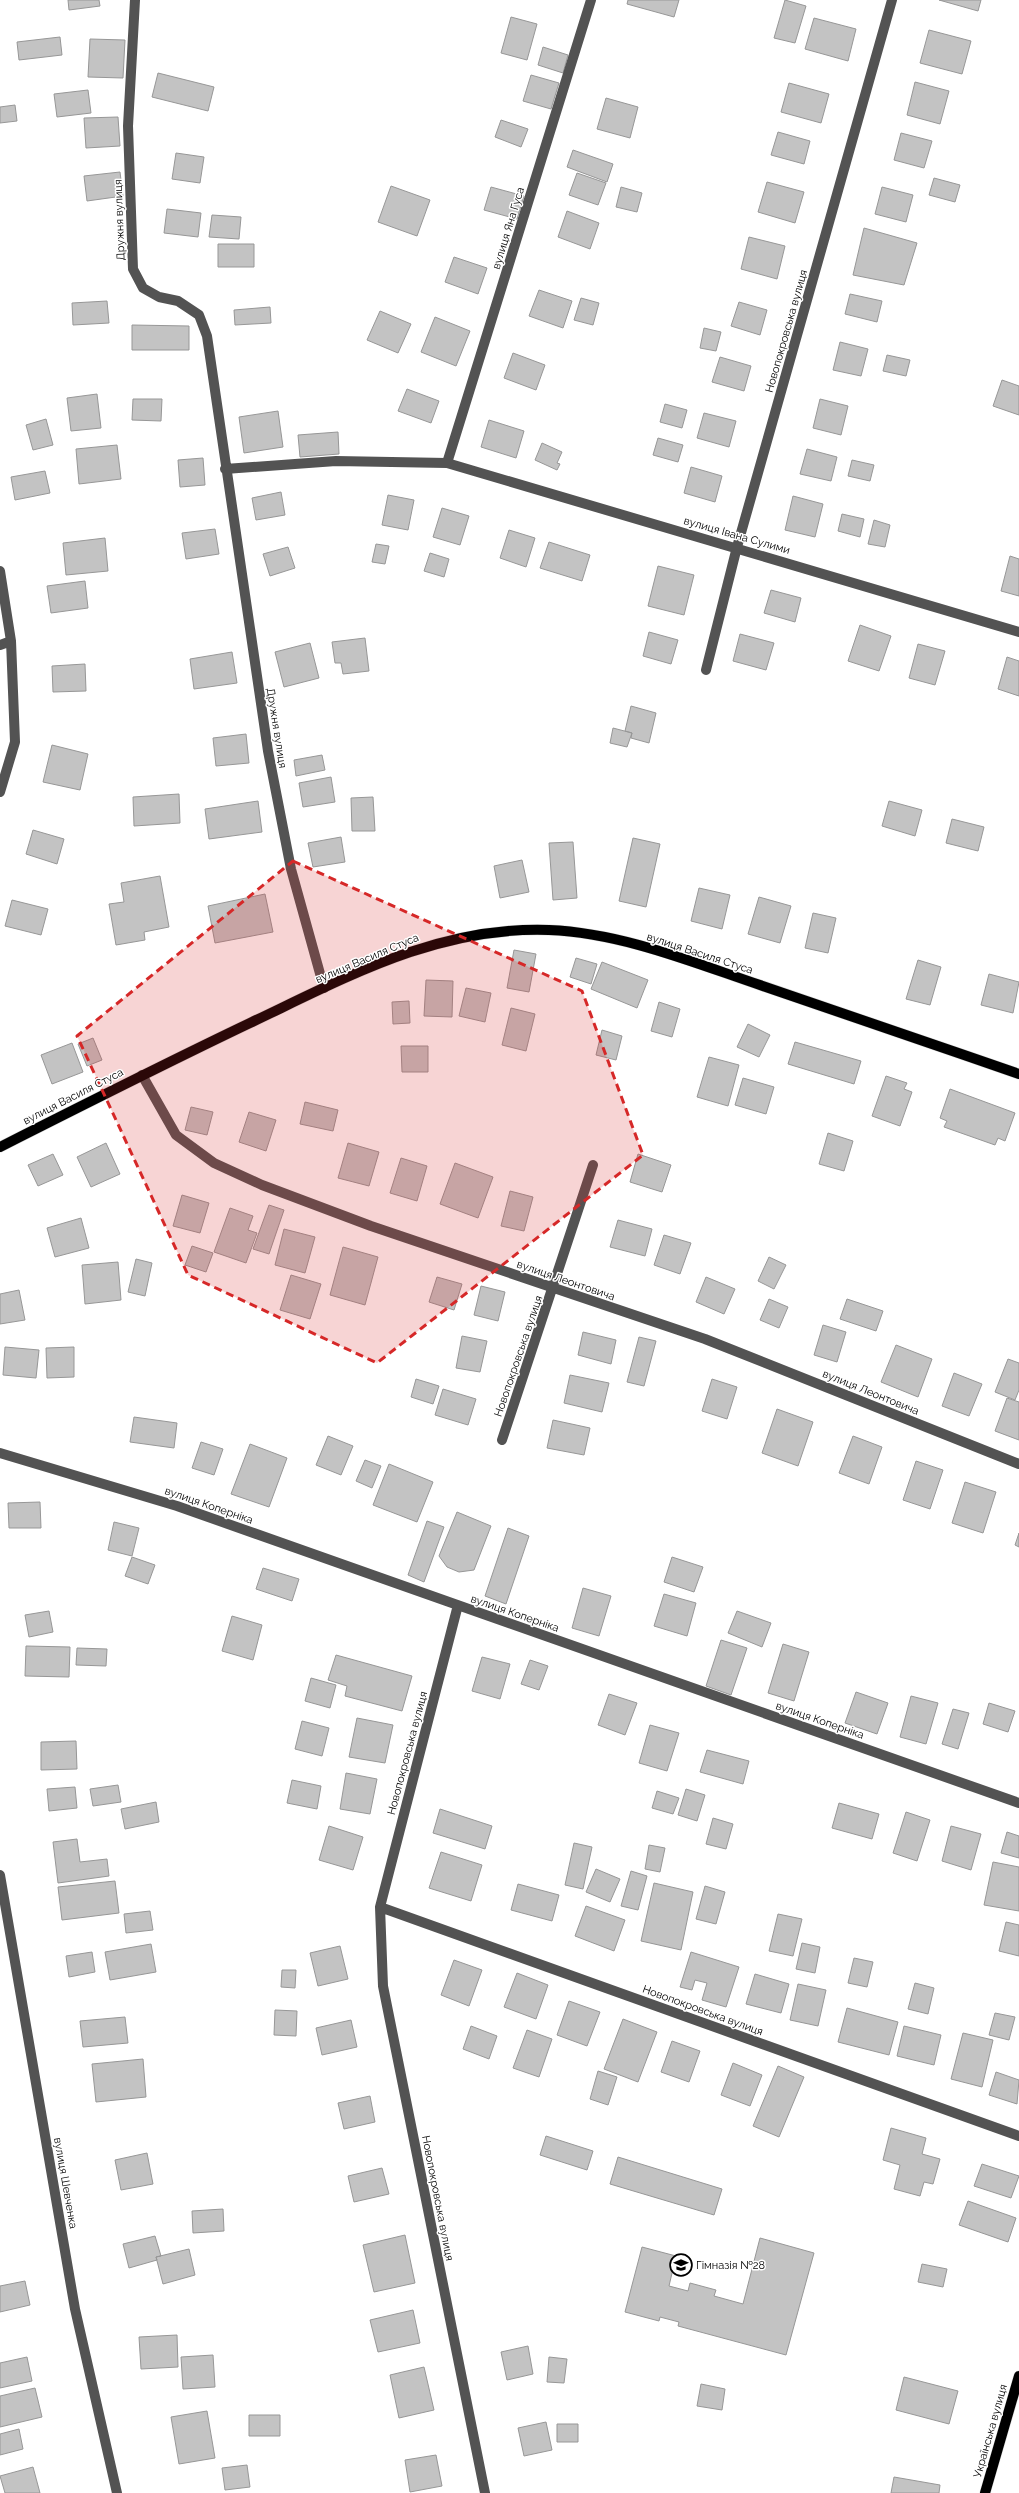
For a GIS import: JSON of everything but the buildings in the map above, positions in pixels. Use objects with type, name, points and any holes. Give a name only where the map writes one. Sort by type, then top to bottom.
[{"type":"main road","name":"вулиця Василя Стуса","points":[[0,1147],[142,1075],[383,961],[441,941],[509,932],[548,930],[583,933],[666,953],[1019,1074]]},
{"type":"main road","name":"Українська вулиця","points":[[985,2493],[1019,2376]]},
{"type":"street","name":"Дружня вулиця","points":[[135,0],[128,126],[133,269],[143,288],[159,297],[178,301],[199,315],[207,336],[225,469],[268,751],[290,869],[324,988]]},
{"type":"street","name":"вулиця Яна Гуса","points":[[448,463],[591,0]]},
{"type":"street","name":"Новопокровська вулиця","points":[[706,670],[737,547],[892,0]]},
{"type":"street","points":[[225,469],[336,461],[448,463]]},
{"type":"street","name":"вулиця Івана Сулими","points":[[448,463],[737,547],[1019,632]]},
{"type":"street","points":[[0,571],[11,641],[15,742],[0,792]]},
{"type":"street","points":[[0,645],[11,641]]},
{"type":"street","name":"вулиця Леонтовича","points":[[142,1075],[176,1136],[214,1163],[262,1185],[371,1226],[705,1339],[1019,1464]]},
{"type":"street","name":"Новопокровська вулиця","points":[[502,1440],[554,1288],[594,1164]]},
{"type":"street","name":"вулиця Коперніка","points":[[0,1453],[177,1506],[1019,1803]]},
{"type":"street","name":"Новопокровська вулиця","points":[[458,1605],[380,1907],[383,1986],[485,2493]]},
{"type":"street","name":"вулиця Шевченка","points":[[0,1875],[75,2309],[117,2493]]},
{"type":"street","name":"Новопокровська вулиця","points":[[380,1907],[1019,2136]]},
{"type":"highlighted area","points":[[293,861],[582,991],[643,1155],[377,1363],[188,1275],[77,1036]]},
{"type":"place","name":"Гімназія №28","points":[[681,2265]]}]
